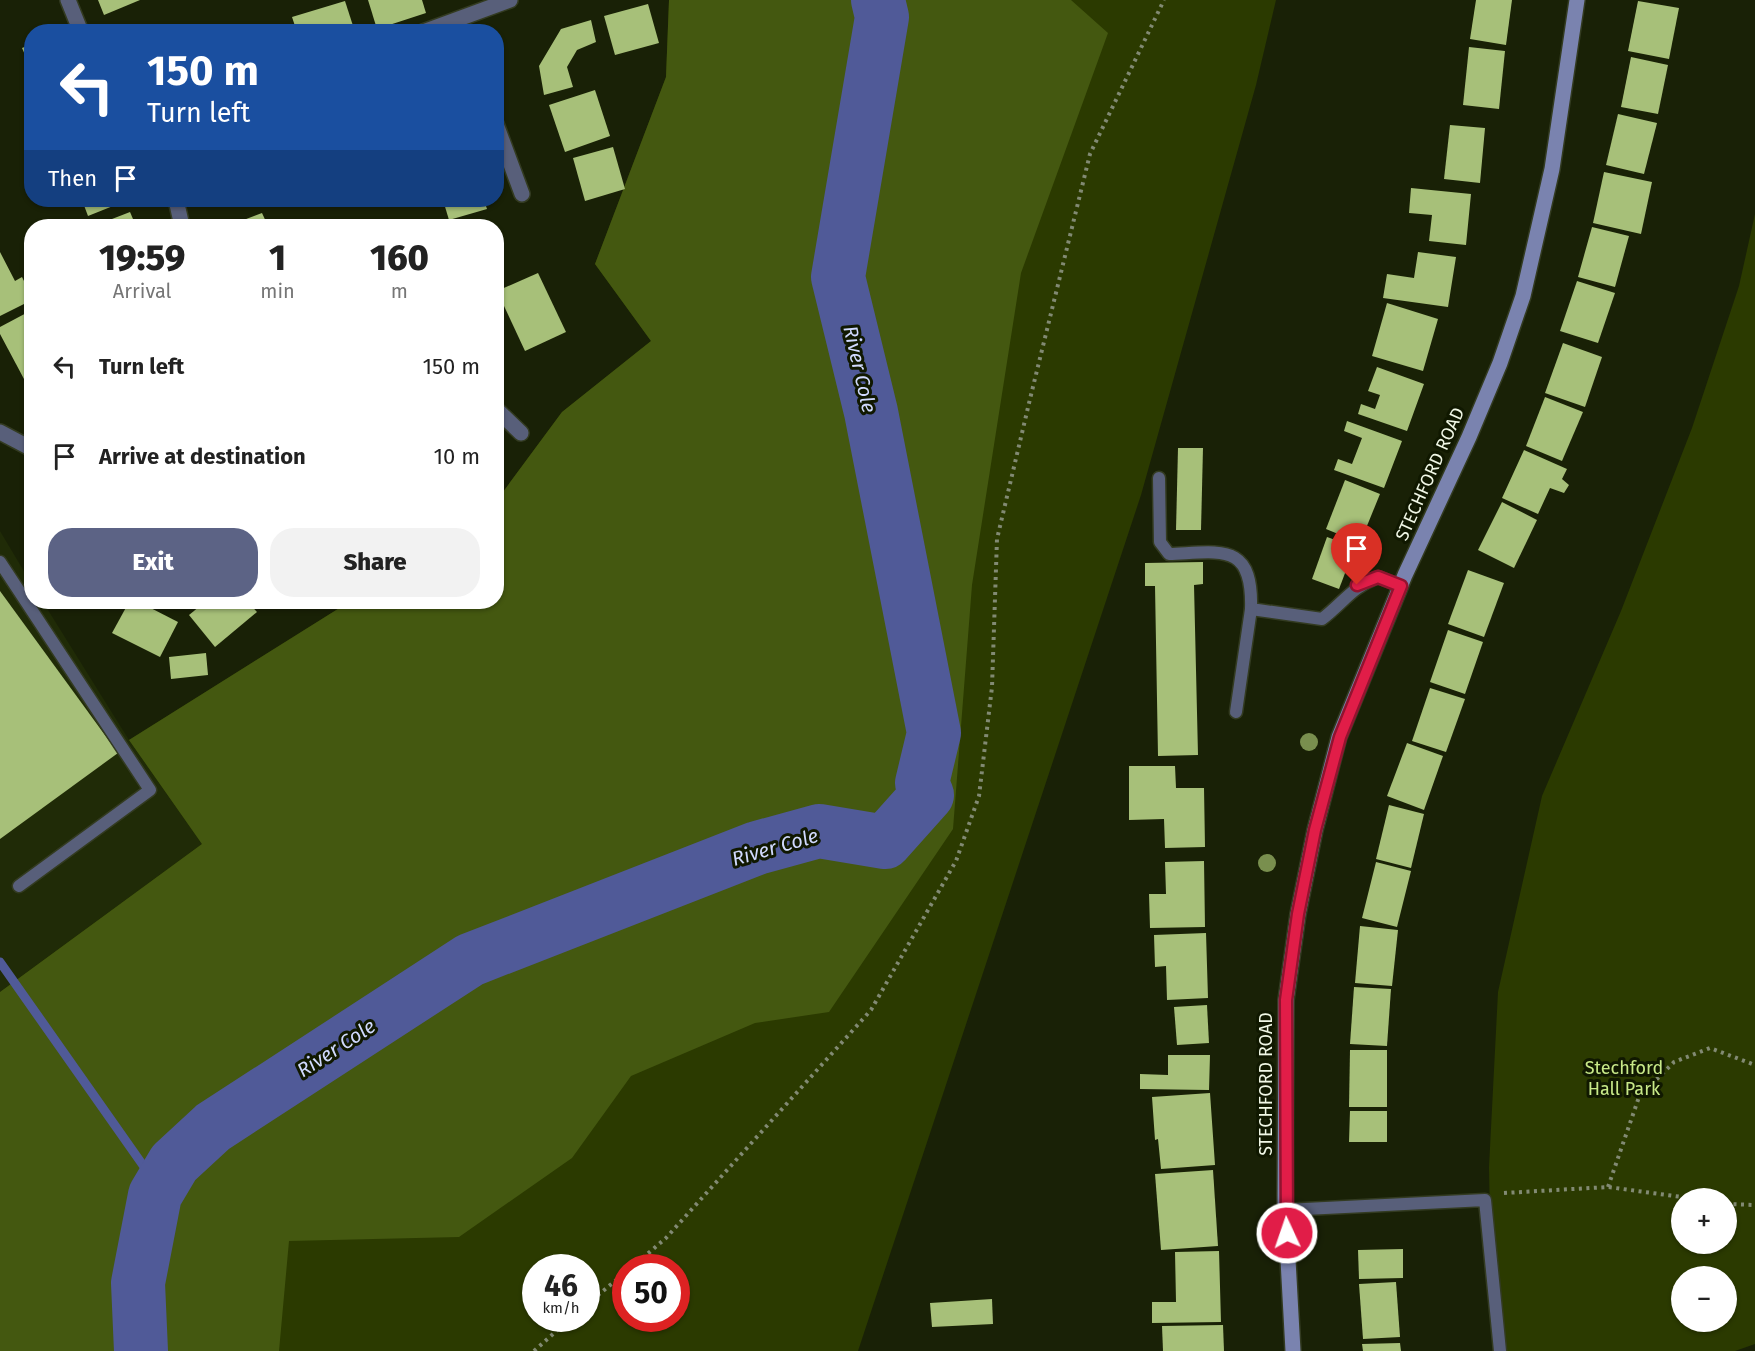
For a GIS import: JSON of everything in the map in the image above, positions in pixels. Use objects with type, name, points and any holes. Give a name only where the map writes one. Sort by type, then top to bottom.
[{"type":"main road","name":"STECHFORD ROAD","points":[[1293,1351],[1285,1210],[1286,1000],[1298,914],[1315,830],[1340,737],[1401,586],[1500,363],[1522,296],[1552,169],[1577,0]]},
{"type":"street","points":[[68,0],[78,24]]},
{"type":"street","points":[[462,24],[510,0]]},
{"type":"street","points":[[504,146],[522,194]]},
{"type":"street","points":[[504,417],[521,433]]},
{"type":"street","points":[[0,432],[24,445]]},
{"type":"lane","points":[[1159,478],[1160,542],[1163,549],[1169,554],[1218,552],[1238,560],[1246,567],[1252,582],[1251,609],[1236,712]]},
{"type":"lane","points":[[0,562],[24,598]]},
{"type":"lane","points":[[1251,609],[1322,619],[1357,585],[1378,577],[1401,586]]},
{"type":"lane","points":[[19,886],[150,790],[31,609]]},
{"type":"lane","points":[[1285,1210],[1485,1200],[1500,1351]]},
{"type":"path","points":[[647,1254],[666,1238],[871,1010],[956,861],[979,796],[992,687],[998,539],[1027,411],[1090,154],[1164,0]]},
{"type":"path","points":[[1608,1187],[1640,1097],[1674,1062],[1710,1048],[1755,1065]]},
{"type":"path","points":[[1737,1204],[1755,1205]]},
{"type":"path","points":[[600,1293],[612,1284]]},
{"type":"path","points":[[534,1351],[555,1332]]},
{"type":"shaded area","points":[[0,531],[24,571],[24,609],[47,609],[129,740],[203,844],[0,992]]},
{"type":"green space","points":[[669,0],[1276,0],[1256,85],[1141,495],[858,1351],[0,1351],[0,992],[202,844],[129,740],[338,609],[504,609],[504,491],[562,412],[651,341],[595,264],[666,77]]},
{"type":"green space","points":[[669,0],[1071,0],[1108,33],[1021,273],[972,585],[953,829],[829,1012],[755,1023],[631,1076],[572,1158],[459,1237],[289,1241],[279,1351],[0,1351],[0,992],[202,844],[129,740],[338,609],[504,609],[504,491],[562,412],[651,341],[595,264],[666,77]]},
{"type":"green space","name":"Stechford Hall Park","points":[[1755,214],[1755,1344],[1735,1351],[1503,1351],[1490,1218],[1489,1167],[1498,992],[1542,796],[1621,611],[1692,428],[1739,286]]},
{"type":"building","points":[[98,0],[140,0],[104,15]]},
{"type":"building","points":[[368,0],[422,0],[426,13],[392,24],[375,24]]},
{"type":"building","points":[[1476,0],[1512,0],[1506,45],[1470,39]]},
{"type":"building","points":[[345,1],[352,24],[294,24],[292,17]]},
{"type":"building","points":[[1638,1],[1679,8],[1669,59],[1628,51]]},
{"type":"building","points":[[648,4],[659,43],[615,55],[604,16]]},
{"type":"building","points":[[591,20],[596,42],[577,50],[567,67],[573,87],[544,95],[539,66],[561,29]]},
{"type":"building","points":[[1469,47],[1505,51],[1499,109],[1463,105]]},
{"type":"building","points":[[1631,57],[1668,65],[1658,114],[1621,107]]},
{"type":"building","points":[[595,90],[610,136],[565,152],[549,105]]},
{"type":"building","points":[[1618,114],[1657,123],[1644,174],[1606,165]]},
{"type":"building","points":[[1450,125],[1485,128],[1480,183],[1444,179]]},
{"type":"building","points":[[613,147],[625,189],[585,201],[573,158]]},
{"type":"building","points":[[1604,172],[1652,182],[1641,234],[1593,223]]},
{"type":"building","points":[[1411,188],[1471,194],[1466,245],[1429,241],[1432,215],[1409,213]]},
{"type":"building","points":[[85,207],[110,207],[88,216]]},
{"type":"building","points":[[445,207],[486,207],[487,209],[452,219],[449,219]]},
{"type":"building","points":[[130,212],[133,219],[112,219]]},
{"type":"building","points":[[262,213],[265,219],[246,219]]},
{"type":"building","points":[[1592,227],[1629,236],[1615,287],[1578,277]]},
{"type":"building","points":[[0,252],[15,281],[22,277],[24,281],[24,304],[0,316]]},
{"type":"building","points":[[1418,252],[1456,257],[1448,307],[1383,298],[1387,274],[1414,278]]},
{"type":"building","points":[[538,273],[566,332],[525,351],[504,306],[504,288]]},
{"type":"building","points":[[1577,281],[1615,293],[1598,343],[1560,331]]},
{"type":"building","points":[[1387,303],[1438,319],[1423,371],[1372,356]]},
{"type":"building","points":[[24,314],[24,379],[0,334],[0,327]]},
{"type":"building","points":[[1563,343],[1602,357],[1585,407],[1545,393]]},
{"type":"building","points":[[1377,367],[1424,384],[1407,431],[1358,414],[1361,404],[1375,409],[1380,395],[1368,391]]},
{"type":"building","points":[[1545,397],[1583,412],[1562,461],[1526,446]]},
{"type":"building","points":[[1347,421],[1402,441],[1384,488],[1334,470],[1338,459],[1352,464],[1362,438],[1344,431]]},
{"type":"building","points":[[1178,448],[1203,448],[1201,530],[1176,530]]},
{"type":"building","points":[[1524,450],[1567,469],[1562,479],[1569,485],[1564,493],[1550,488],[1538,514],[1502,498]]},
{"type":"building","points":[[1345,480],[1380,494],[1360,543],[1326,529]]},
{"type":"building","points":[[1502,502],[1537,520],[1514,568],[1478,550]]},
{"type":"building","points":[[1327,537],[1355,547],[1339,589],[1312,579]]},
{"type":"building","points":[[1203,562],[1203,584],[1194,585],[1198,755],[1158,756],[1155,586],[1145,586],[1145,563]]},
{"type":"building","points":[[1468,570],[1504,583],[1484,637],[1448,624]]},
{"type":"building","points":[[0,591],[118,753],[0,839]]},
{"type":"building","points":[[125,609],[153,609],[178,622],[160,657],[112,633]]},
{"type":"building","points":[[196,609],[254,609],[257,612],[215,647],[189,615]]},
{"type":"building","points":[[1448,630],[1483,642],[1465,694],[1430,682]]},
{"type":"building","points":[[206,653],[208,675],[171,679],[169,657]]},
{"type":"building","points":[[1430,688],[1465,699],[1446,752],[1412,741]]},
{"type":"building","points":[[1407,743],[1443,756],[1424,810],[1387,796]]},
{"type":"building","points":[[1129,766],[1175,766],[1176,788],[1204,788],[1205,847],[1165,848],[1164,819],[1129,820]]},
{"type":"building","points":[[1389,805],[1424,814],[1411,868],[1376,859]]},
{"type":"building","points":[[1204,861],[1205,927],[1150,928],[1149,894],[1166,894],[1165,862]]},
{"type":"building","points":[[1376,862],[1411,871],[1397,927],[1362,918]]},
{"type":"building","points":[[1360,926],[1398,930],[1392,986],[1355,983]]},
{"type":"building","points":[[1206,933],[1208,998],[1167,1000],[1166,966],[1155,967],[1154,935]]},
{"type":"building","points":[[1354,987],[1391,989],[1387,1046],[1350,1044]]},
{"type":"building","points":[[1207,1005],[1209,1043],[1177,1045],[1174,1007]]},
{"type":"building","points":[[1350,1050],[1387,1050],[1387,1107],[1349,1107]]},
{"type":"building","points":[[1168,1055],[1210,1055],[1209,1090],[1140,1089],[1140,1074],[1168,1075]]},
{"type":"building","points":[[1210,1093],[1215,1165],[1161,1169],[1158,1139],[1155,1140],[1152,1097]]},
{"type":"building","points":[[1350,1111],[1387,1111],[1387,1142],[1349,1142]]},
{"type":"building","points":[[1213,1170],[1218,1246],[1161,1250],[1155,1174]]},
{"type":"building","points":[[1403,1249],[1403,1278],[1359,1279],[1358,1250]]},
{"type":"building","points":[[1219,1251],[1221,1322],[1152,1323],[1152,1302],[1176,1302],[1175,1252]]},
{"type":"building","points":[[1396,1282],[1400,1337],[1363,1339],[1359,1284]]},
{"type":"building","points":[[992,1299],[993,1324],[932,1327],[930,1303]]},
{"type":"building","points":[[1223,1325],[1224,1351],[1163,1351],[1162,1326]]},
{"type":"building","points":[[1400,1343],[1401,1351],[1363,1351],[1362,1344]]},
{"type":"waterway","name":"River Cole","points":[[141,1351],[138,1283],[155,1195],[174,1163],[213,1127],[470,960],[757,848],[819,831],[885,842],[927,795],[922,783],[934,733],[871,412],[838,277],[882,17],[878,0]]},
{"type":"waterway","points":[[0,962],[159,1188]]},
{"type":"route","points":[[1287,1233],[1285,1205],[1286,1000],[1298,914],[1315,830],[1340,737],[1401,586],[1378,577],[1357,585]]}]
